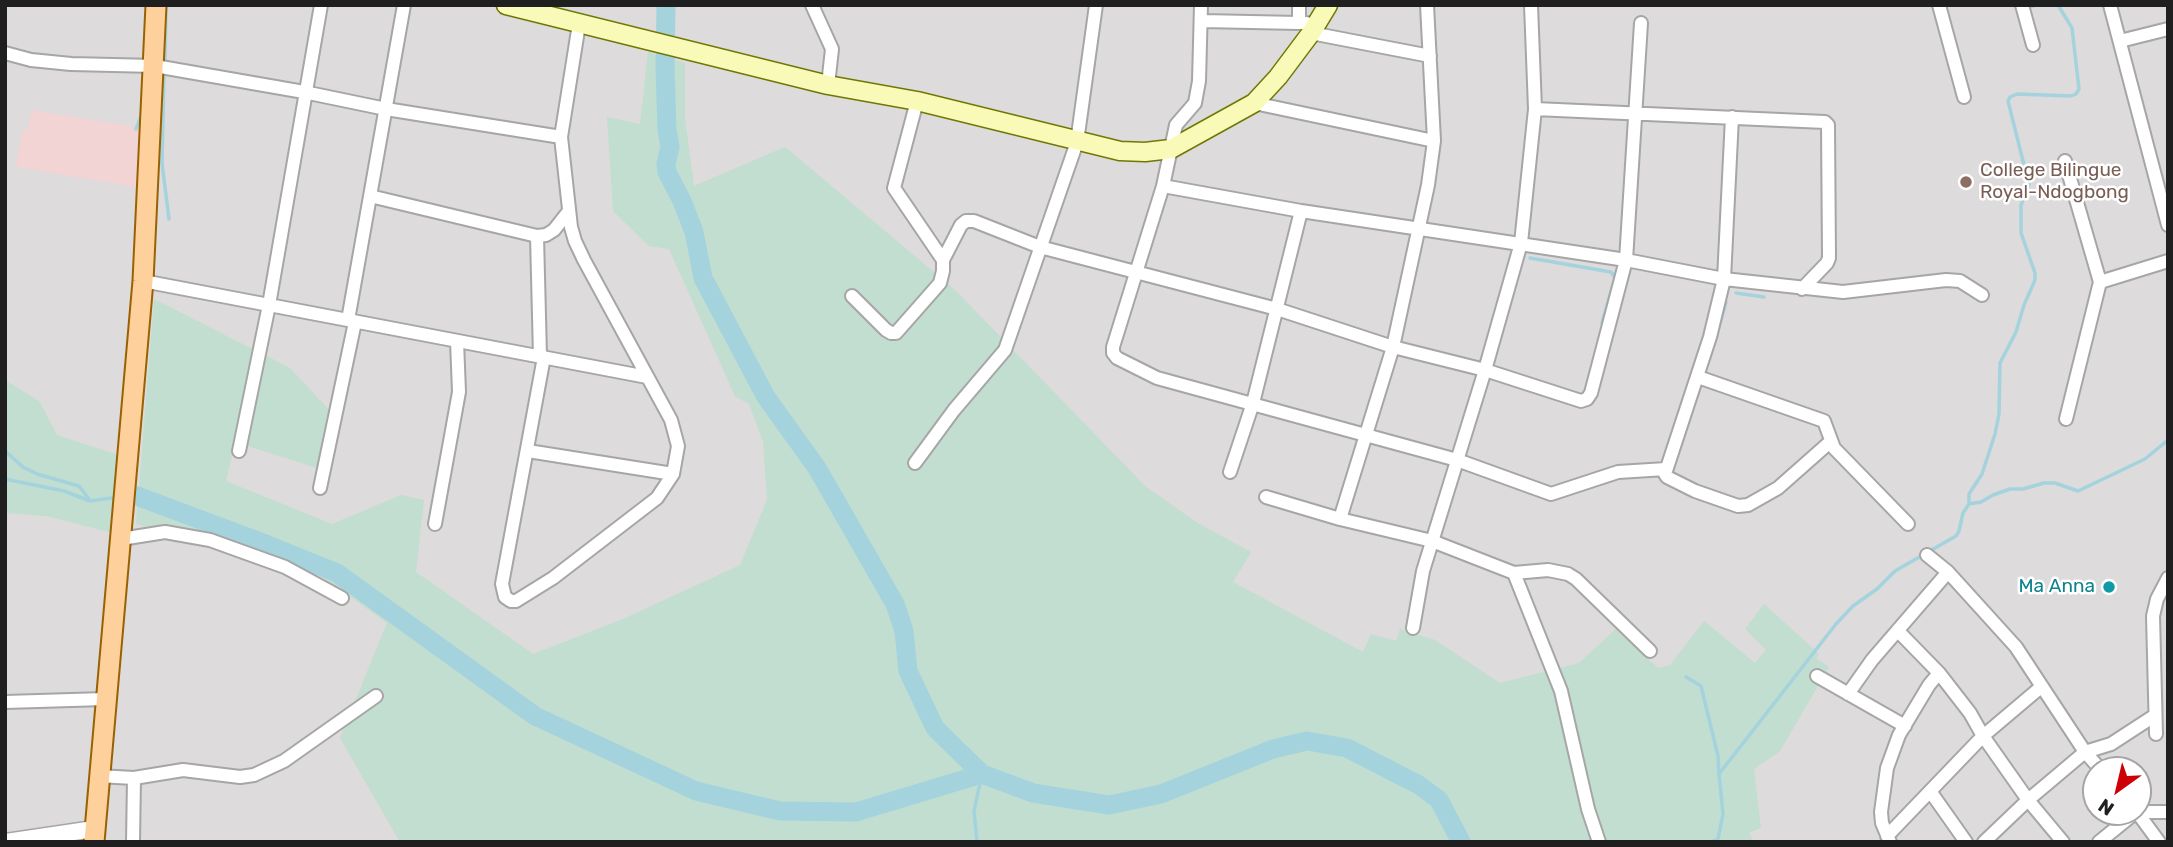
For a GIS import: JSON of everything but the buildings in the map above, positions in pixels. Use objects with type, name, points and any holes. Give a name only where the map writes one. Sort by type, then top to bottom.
[{"type":"main road","points":[[94,835],[143,281],[156,5]]},
{"type":"main road","points":[[506,5],[646,42],[828,85],[917,102],[1077,142],[1120,151],[1145,152],[1171,149],[1254,103],[1278,77],[1309,26],[1328,5]]},
{"type":"street","points":[[239,451],[269,305],[321,5]]},
{"type":"street","points":[[320,488],[404,5]]},
{"type":"street","points":[[812,5],[832,49],[828,85]]},
{"type":"street","points":[[915,463],[954,410],[1005,350],[1077,142],[1096,5]]},
{"type":"street","points":[[1201,5],[1199,80],[1195,103],[1178,122],[1163,186],[1112,347],[1113,354],[1157,378],[1457,460],[1551,494],[1618,472],[1665,469]]},
{"type":"street","points":[[1299,5],[1309,26]]},
{"type":"street","points":[[1340,519],[1393,347],[1428,185],[1434,141],[1427,5]]},
{"type":"street","points":[[1413,628],[1423,571],[1521,243],[1535,109],[1531,5]]},
{"type":"street","points":[[1939,5],[1964,97]]},
{"type":"street","points":[[2022,5],[2032,45]]},
{"type":"street","points":[[2110,5],[2168,225]]},
{"type":"street","points":[[1202,21],[1309,26],[1430,56]]},
{"type":"street","points":[[537,236],[542,357],[528,451],[502,584],[505,597],[512,601],[553,578],[657,498],[673,474],[678,446],[676,433],[583,260],[571,227],[561,137],[579,23]]},
{"type":"street","points":[[852,296],[886,330],[891,334],[896,333],[940,283],[943,261],[961,225],[966,221],[974,221],[1040,247],[1277,309],[1393,347],[1485,370],[1581,401],[1587,399],[1591,393],[1626,260],[1641,23]]},
{"type":"street","points":[[2120,41],[2168,29]]},
{"type":"street","points":[[5,53],[32,60],[71,64],[155,66],[386,109],[561,137]]},
{"type":"street","points":[[917,102],[894,188],[943,261]]},
{"type":"street","points":[[1254,103],[1434,141]]},
{"type":"street","points":[[1535,109],[1821,120],[1828,125],[1829,257],[1827,263],[1802,289]]},
{"type":"street","points":[[1732,117],[1724,279],[1698,377],[1665,469],[1667,477],[1687,488],[1738,506],[1748,505],[1778,488],[1830,442]]},
{"type":"street","points":[[2065,161],[2099,282],[2066,419]]},
{"type":"street","points":[[1163,186],[1301,211],[1626,260],[1724,279],[1843,292],[1946,280],[1960,281],[1982,295]]},
{"type":"street","points":[[370,196],[537,236],[554,230],[569,211]]},
{"type":"street","points":[[1230,472],[1253,403],[1301,211]]},
{"type":"street","points":[[2099,282],[2168,261]]},
{"type":"street","points":[[143,281],[647,377]]},
{"type":"street","points":[[436,524],[459,392],[457,341]]},
{"type":"street","points":[[1698,377],[1820,419],[1827,424],[1830,442],[1838,454],[1908,524]]},
{"type":"street","points":[[528,451],[673,474]]},
{"type":"street","points":[[1266,497],[1340,519],[1432,541],[1514,573],[1548,570],[1568,574],[1650,651]]},
{"type":"street","points":[[121,539],[165,532],[210,540],[285,568],[342,598]]},
{"type":"street","points":[[1927,555],[1948,572],[2016,647],[2089,756]]},
{"type":"street","points":[[1848,694],[1872,660],[1948,572]]},
{"type":"street","points":[[1514,573],[1555,672],[1588,809],[1599,842]]},
{"type":"street","points":[[2156,734],[2153,616],[2157,599],[2168,578]]},
{"type":"street","points":[[1898,631],[1939,673],[1970,713],[2028,800],[2063,842]]},
{"type":"street","points":[[1939,673],[1905,726],[1887,768],[1882,823],[1889,839],[1983,736],[2041,687]]},
{"type":"street","points":[[1817,676],[1905,726]]},
{"type":"street","points":[[98,776],[134,778],[183,770],[240,777],[254,775],[284,761],[376,696]]},
{"type":"street","points":[[5,702],[105,699]]},
{"type":"street","points":[[1984,842],[2085,752],[2111,744],[2154,716]]},
{"type":"street","points":[[133,842],[134,778]]},
{"type":"street","points":[[1930,791],[1966,842]]},
{"type":"street","points":[[2099,842],[2119,826]]},
{"type":"street","points":[[2147,826],[2158,842]]},
{"type":"street","points":[[6,842],[94,835]]},
{"type":"shaded area","points":[[5,5],[2168,5],[2168,842],[5,842]]},
{"type":"shaded area","points":[[32,110],[143,128],[141,188],[16,167],[22,130],[27,131]]},
{"type":"green space","points":[[648,52],[685,63],[685,119],[694,186],[785,147],[954,289],[1145,486],[1196,522],[1251,552],[1233,582],[1363,652],[1371,634],[1396,641],[1400,629],[1435,640],[1500,683],[1579,663],[1616,629],[1658,668],[1670,665],[1704,621],[1755,663],[1766,650],[1745,629],[1764,604],[1819,654],[1816,658],[1829,667],[1780,751],[1754,769],[1761,828],[1749,833],[1754,842],[400,842],[340,738],[387,623],[321,576],[136,524],[154,299],[290,368],[331,412],[317,468],[235,442],[226,481],[332,524],[401,495],[424,500],[416,572],[533,654],[623,619],[740,565],[767,500],[763,442],[749,404],[735,396],[669,249],[649,246],[613,211],[607,117],[640,124]]},
{"type":"green space","points":[[5,380],[39,401],[57,435],[118,455],[113,533],[46,516],[5,513]]},
{"type":"waterway","points":[[165,66],[166,5]]},
{"type":"waterway","points":[[666,5],[665,68],[670,147],[667,172],[694,232],[703,278],[766,397],[817,468],[895,604],[904,631],[908,671],[935,728],[982,774],[1033,793],[1109,805],[1161,794],[1273,749],[1307,741],[1347,748],[1419,785],[1439,800],[1461,842]]},
{"type":"waterway","points":[[2029,7],[2037,5]]},
{"type":"waterway","points":[[1711,842],[1718,839],[1723,814],[1719,774],[1836,624],[1895,571],[1956,536],[1959,531],[1963,513],[1969,504],[1969,494],[1982,474],[1995,434],[1999,414],[2000,363],[2016,332],[2035,280],[2021,233],[2021,205],[2029,185],[2008,101],[2017,94],[2071,96],[2079,89],[2072,28],[2058,5]]},
{"type":"waterway","points":[[164,74],[162,163],[169,219]]},
{"type":"waterway","points":[[136,129],[142,113]]},
{"type":"waterway","points":[[1530,258],[1611,272],[1615,278],[1602,323]]},
{"type":"waterway","points":[[1736,293],[1764,297]]},
{"type":"waterway","points":[[1716,338],[1726,302]]},
{"type":"waterway","points":[[1969,504],[1981,502],[2010,489],[2023,489],[2044,483],[2055,483],[2078,491],[2145,459],[2168,440]]},
{"type":"waterway","points":[[5,451],[23,467],[37,474],[79,486],[89,499]]},
{"type":"waterway","points":[[5,479],[64,491],[90,501],[118,497]]},
{"type":"waterway","points":[[137,496],[337,573],[535,716],[696,791],[780,811],[856,812],[982,774]]},
{"type":"waterway","points":[[1686,677],[1701,686],[1718,756],[1719,773]]},
{"type":"waterway","points":[[977,842],[974,811],[982,774]]},
{"type":"place","name":"College Bilingue Royal-Ndogbong","points":[[1966,182]]},
{"type":"place","name":"Ma Anna","points":[[2109,587]]}]
